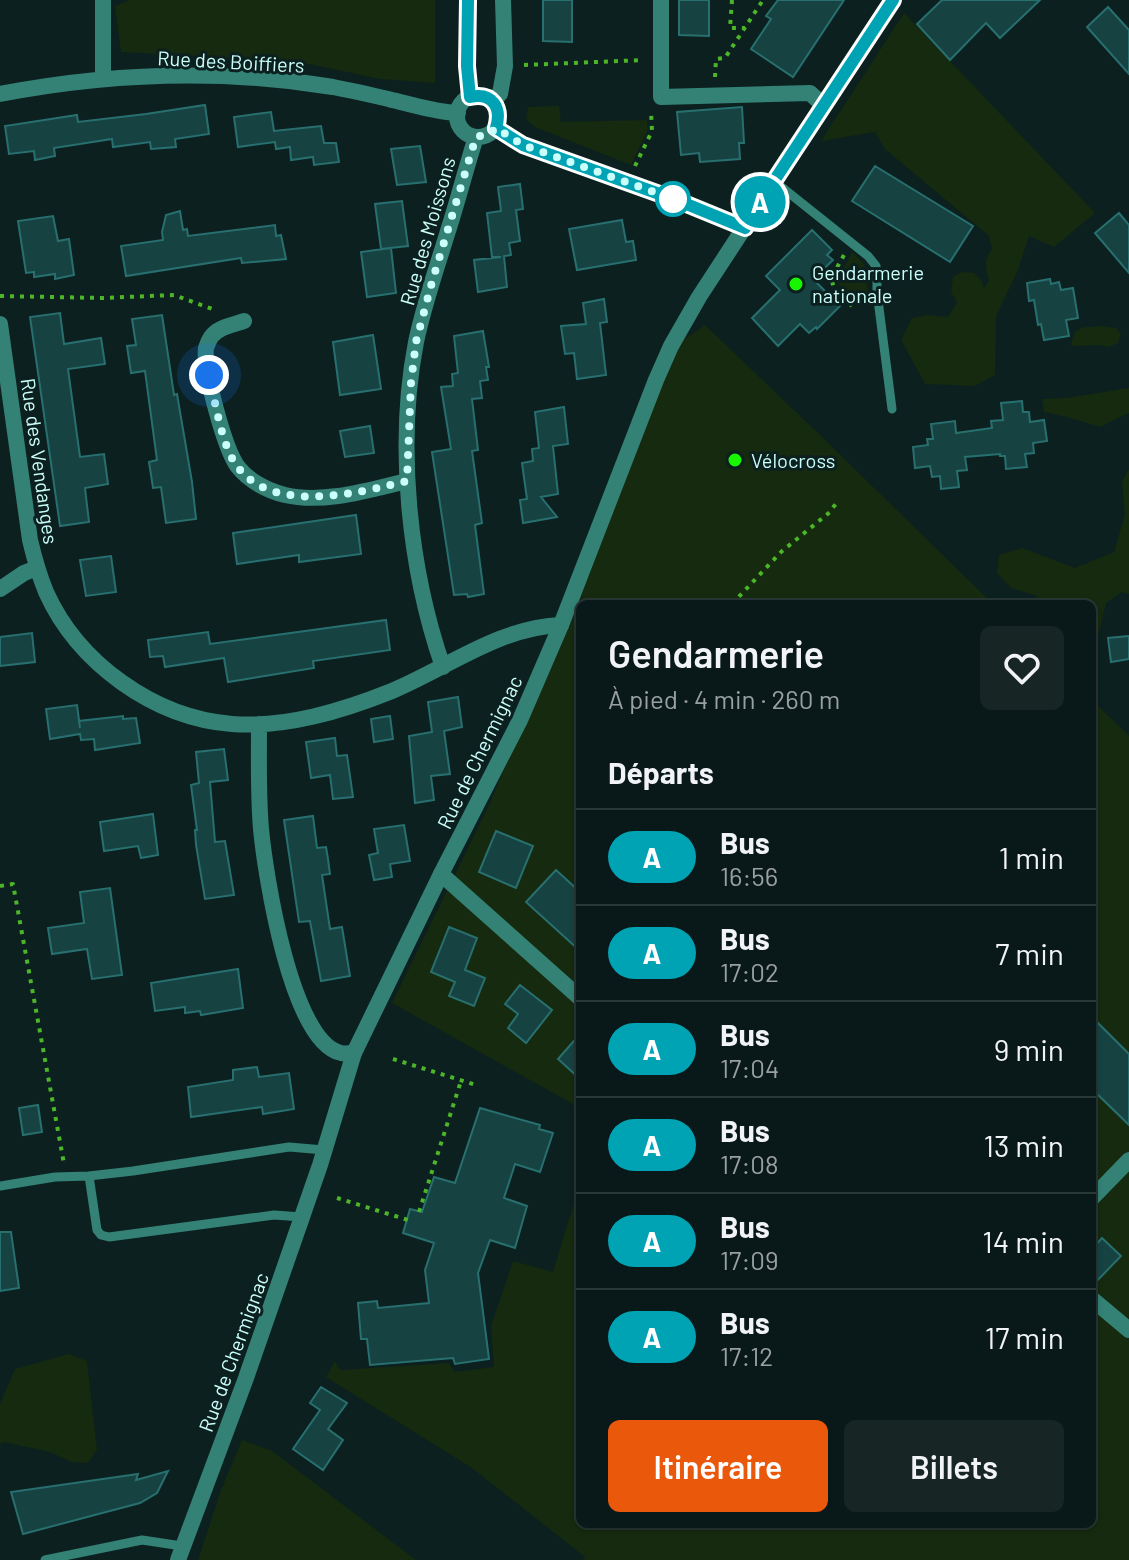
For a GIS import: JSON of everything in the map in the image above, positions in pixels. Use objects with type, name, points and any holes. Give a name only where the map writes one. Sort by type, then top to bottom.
[{"type":"street","points":[[103,0],[103,79]]},
{"type":"street","points":[[468,0],[470,97]]},
{"type":"street","points":[[491,100],[500,94],[505,66],[503,0]]},
{"type":"street","points":[[661,0],[661,97],[810,93],[823,105]]},
{"type":"street","name":"Rue de Chermignac","points":[[180,1553],[246,1378],[354,1053],[520,720],[561,625],[671,346],[699,297],[893,0]]},
{"type":"street","name":"Rue des Boiffiers","points":[[0,94],[45,85],[176,75],[264,79],[332,87],[422,109],[458,113]]},
{"type":"street","points":[[477,95],[491,100],[498,111],[496,128],[489,134],[476,137],[464,132],[458,121],[458,113],[464,101],[477,95]]},
{"type":"street","points":[[496,128],[523,145],[745,228]]},
{"type":"street","name":"Rue des Moissons","points":[[443,667],[433,640],[409,512],[407,481],[411,383],[416,342],[476,137]]},
{"type":"street","points":[[244,321],[217,331],[206,347],[206,358],[230,453],[248,478],[285,495],[309,497],[336,496],[407,481]]},
{"type":"street","name":"Rue des Vendanges","points":[[0,324],[30,540],[37,568],[47,594],[78,641],[102,668],[130,689],[200,719],[232,724],[311,717],[392,691],[514,633],[544,625],[561,625]]},
{"type":"street","points":[[0,589],[37,568]]},
{"type":"street","points":[[259,724],[263,854],[284,958],[295,989],[320,1038],[340,1053],[354,1053]]},
{"type":"street","points":[[441,874],[576,994]]},
{"type":"street","points":[[1096,1194],[1129,1160]]},
{"type":"street","points":[[1096,1302],[1129,1330]]},
{"type":"lane","points":[[774,181],[852,242],[876,266],[892,409]]},
{"type":"lane","points":[[0,1186],[133,1171],[289,1147],[324,1150]]},
{"type":"lane","points":[[89,1176],[97,1230],[109,1237],[274,1215],[302,1217]]},
{"type":"lane","points":[[45,1560],[142,1540],[180,1553]]},
{"type":"path","points":[[732,0],[730,28],[745,28]]},
{"type":"path","points":[[715,95],[716,59],[725,58],[763,0]]},
{"type":"path","points":[[505,66],[661,59]]},
{"type":"path","points":[[627,183],[652,131],[650,108]]},
{"type":"path","points":[[852,242],[831,278],[834,288],[852,306]]},
{"type":"path","points":[[0,296],[102,298],[174,295],[244,321]]},
{"type":"path","points":[[736,600],[781,552],[830,512],[837,502]]},
{"type":"path","points":[[0,886],[13,884],[66,1177]]},
{"type":"path","points":[[393,1059],[476,1085]]},
{"type":"path","points":[[419,1212],[461,1081]]},
{"type":"path","points":[[337,1198],[408,1220]]},
{"type":"green space","points":[[129,0],[435,0],[435,83],[380,79],[295,61],[121,52],[115,6]]},
{"type":"green space","points":[[904,13],[1095,213],[1054,247],[1029,236],[1018,270],[996,316],[995,375],[975,386],[925,384],[901,340],[912,318],[927,315],[948,317],[957,302],[951,292],[953,277],[962,272],[974,273],[984,288],[989,280],[986,264],[992,249],[989,236],[885,149],[875,132],[821,141]]},
{"type":"green space","points":[[559,106],[561,122],[647,120],[648,130],[631,165],[535,127],[526,119],[528,107]]},
{"type":"green space","points":[[852,252],[864,264],[868,303],[854,302],[837,282]]},
{"type":"green space","points":[[705,325],[989,600],[576,600],[576,1106],[392,1003],[491,801],[671,346]]},
{"type":"green space","points":[[1084,327],[1116,328],[1121,334],[1118,343],[1109,347],[1071,346],[1077,331]]},
{"type":"green space","points":[[1129,388],[1129,413],[1100,427],[1044,412],[1042,399]]},
{"type":"green space","points":[[1129,469],[1129,594],[1122,592],[1106,603],[1096,646],[1096,600],[1038,600],[1037,596],[1011,588],[997,573],[999,555],[1022,548],[1075,568],[1114,552],[1125,514],[1122,482]]},
{"type":"green space","points":[[1096,704],[1129,736],[1129,1560],[584,1560],[585,1557],[472,1468],[326,1377],[335,1361],[340,1370],[449,1363],[454,1372],[494,1367],[491,1326],[513,1261],[553,1272],[576,1196],[576,1528],[1096,1528]]},
{"type":"green space","points":[[69,1354],[87,1361],[97,1450],[88,1463],[71,1462],[50,1452],[4,1442],[0,1444],[0,1404],[15,1369]]},
{"type":"green space","points":[[242,1440],[272,1451],[416,1560],[198,1560],[221,1490]]},
{"type":"building","points":[[543,0],[572,0],[572,42],[543,41]]},
{"type":"building","points":[[679,0],[709,0],[709,36],[679,35]]},
{"type":"building","points":[[778,0],[844,0],[793,77],[751,49],[771,19],[766,16]]},
{"type":"building","points":[[942,0],[1040,0],[1000,38],[986,23],[950,60],[917,24]]},
{"type":"building","points":[[1108,7],[1129,30],[1129,74],[1087,27]]},
{"type":"building","points":[[205,105],[209,134],[175,139],[176,147],[151,149],[150,142],[113,147],[112,139],[54,148],[55,156],[35,160],[34,151],[9,154],[5,126],[77,115],[78,122]]},
{"type":"building","points":[[742,107],[744,143],[739,143],[740,159],[700,162],[699,153],[681,155],[677,112]]},
{"type":"building","points":[[271,112],[274,131],[321,126],[324,143],[336,143],[339,162],[314,165],[313,157],[291,160],[290,147],[276,149],[275,142],[238,147],[234,117]]},
{"type":"building","points":[[420,146],[426,182],[397,185],[391,149]]},
{"type":"building","points":[[875,166],[973,226],[950,262],[852,201]]},
{"type":"building","points":[[520,184],[523,209],[516,210],[520,241],[509,243],[511,255],[504,256],[507,287],[478,292],[474,260],[501,257],[492,257],[487,213],[501,211],[498,187]]},
{"type":"building","points":[[402,201],[408,246],[381,249],[375,204]]},
{"type":"building","points":[[180,211],[183,230],[187,229],[188,236],[275,225],[276,236],[281,235],[286,259],[242,263],[241,258],[126,276],[121,246],[163,240],[166,215]]},
{"type":"building","points":[[1119,213],[1129,225],[1129,273],[1095,233]]},
{"type":"building","points":[[53,216],[58,241],[69,239],[74,275],[55,279],[55,274],[34,277],[34,272],[26,273],[18,221]]},
{"type":"building","points":[[622,220],[626,242],[633,241],[636,260],[577,270],[569,229]]},
{"type":"building","name":"Gendarmerie nationale","points":[[812,230],[832,250],[827,255],[833,260],[813,279],[840,306],[817,329],[809,333],[800,324],[778,346],[752,318],[780,290],[766,276]]},
{"type":"building","points":[[391,248],[396,293],[367,297],[361,252]]},
{"type":"building","points":[[1050,279],[1051,284],[1059,282],[1061,290],[1073,288],[1078,318],[1066,320],[1069,336],[1044,340],[1034,300],[1029,301],[1027,283]]},
{"type":"building","points":[[604,299],[607,322],[600,323],[606,375],[577,379],[574,353],[565,354],[561,326],[586,324],[583,303]]},
{"type":"building","points":[[60,313],[64,344],[101,338],[105,364],[68,369],[80,457],[104,454],[108,484],[85,488],[89,522],[60,526],[30,317]]},
{"type":"building","points":[[162,315],[196,519],[166,523],[161,487],[153,488],[149,462],[157,460],[145,371],[131,373],[127,346],[136,345],[132,319]]},
{"type":"building","points":[[483,331],[488,380],[480,381],[482,398],[472,399],[478,450],[472,451],[482,523],[475,525],[484,594],[468,597],[467,594],[454,595],[432,452],[451,449],[441,387],[453,386],[452,374],[458,373],[454,336]]},
{"type":"building","points":[[373,335],[381,389],[340,395],[333,342]]},
{"type":"building","points":[[1022,401],[1023,412],[1029,412],[1030,422],[1044,420],[1047,441],[1033,443],[1034,453],[1025,454],[1027,467],[1006,469],[1005,456],[1000,454],[965,457],[967,470],[957,471],[959,487],[941,489],[940,476],[932,477],[930,466],[915,468],[913,447],[928,445],[927,439],[933,439],[931,424],[955,421],[956,433],[992,428],[991,421],[1003,420],[1001,403]]},
{"type":"building","points":[[564,407],[568,444],[553,446],[558,494],[541,497],[557,517],[523,523],[520,500],[527,499],[522,463],[533,461],[532,449],[539,448],[535,412]]},
{"type":"building","points":[[370,426],[374,453],[345,457],[340,431]]},
{"type":"building","points":[[356,515],[361,554],[299,562],[299,555],[237,564],[233,533]]},
{"type":"building","points":[[111,556],[116,592],[86,596],[80,560]]},
{"type":"building","points":[[386,620],[390,650],[313,661],[314,668],[228,682],[224,658],[165,667],[163,656],[150,657],[148,640],[208,632],[210,644]]},
{"type":"building","points":[[32,633],[35,662],[0,666],[0,637]]},
{"type":"building","points":[[1129,636],[1129,659],[1111,662],[1108,638]]},
{"type":"building","points":[[458,697],[462,727],[444,731],[450,774],[431,776],[434,800],[415,803],[409,736],[432,732],[428,702]]},
{"type":"building","points":[[77,705],[79,721],[123,716],[123,719],[136,718],[140,743],[95,750],[94,739],[81,740],[80,734],[50,739],[46,709]]},
{"type":"building","points":[[390,716],[393,739],[374,742],[371,719]]},
{"type":"building","points":[[335,738],[337,756],[347,755],[353,797],[333,799],[330,775],[311,778],[306,742]]},
{"type":"building","points":[[224,749],[228,780],[210,782],[215,842],[225,841],[234,895],[205,899],[191,785],[199,783],[196,752]]},
{"type":"building","points":[[153,814],[158,855],[141,858],[138,846],[104,851],[100,822]]},
{"type":"building","points":[[313,816],[317,848],[326,847],[328,859],[330,874],[322,875],[330,929],[342,927],[350,976],[321,981],[310,921],[299,922],[284,820]]},
{"type":"building","points":[[404,825],[410,861],[390,864],[392,877],[374,880],[369,855],[378,853],[374,829]]},
{"type":"building","points":[[496,831],[533,846],[516,888],[479,872]]},
{"type":"building","points":[[556,870],[576,888],[576,947],[526,902]]},
{"type":"building","points":[[110,888],[122,975],[92,979],[87,949],[52,954],[48,928],[84,923],[80,892]]},
{"type":"building","points":[[449,927],[477,938],[465,970],[485,978],[474,1006],[449,996],[455,982],[431,972]]},
{"type":"building","points":[[238,969],[243,1008],[201,1015],[200,1011],[185,1013],[185,1007],[155,1011],[151,983]]},
{"type":"building","points":[[520,985],[552,1010],[526,1043],[508,1028],[518,1014],[505,1004]]},
{"type":"building","points":[[1096,1021],[1129,1054],[1129,1125],[1096,1093]]},
{"type":"building","points":[[576,1039],[576,1075],[558,1059]]},
{"type":"building","points":[[257,1067],[259,1077],[289,1073],[294,1109],[263,1114],[262,1107],[191,1117],[188,1087],[233,1080],[233,1070]]},
{"type":"building","points":[[38,1105],[42,1132],[23,1135],[19,1108]]},
{"type":"building","points":[[480,1108],[540,1125],[539,1129],[553,1133],[540,1172],[515,1164],[504,1198],[527,1206],[515,1248],[490,1240],[478,1273],[489,1359],[455,1364],[453,1358],[370,1365],[367,1339],[361,1339],[358,1303],[377,1301],[378,1308],[429,1303],[425,1270],[434,1243],[403,1233],[410,1209],[422,1212],[434,1177],[455,1183]]},
{"type":"building","points":[[0,1232],[11,1232],[19,1288],[0,1291]]},
{"type":"building","points":[[1102,1238],[1121,1256],[1096,1282],[1096,1245]]},
{"type":"building","points":[[321,1387],[347,1403],[328,1429],[343,1440],[323,1470],[293,1449],[320,1410],[310,1403]]},
{"type":"building","points":[[168,1471],[157,1493],[140,1503],[23,1534],[11,1492],[138,1474],[136,1480]]},
{"type":"bus line","name":"A","points":[[468,0],[470,97],[485,96],[496,105],[499,119],[496,128],[523,145],[565,162],[679,201],[745,228],[893,0]]},
{"type":"place","name":"Gendarmerie nationale","points":[[796,284]]},
{"type":"place","name":"Vélocross","points":[[735,460]]},
{"type":"route","points":[[209,375],[230,453],[248,478],[263,487],[285,495],[336,496],[407,481],[407,440],[416,342],[476,137],[489,134],[496,128],[523,145],[565,162],[679,201],[673,199]]}]
